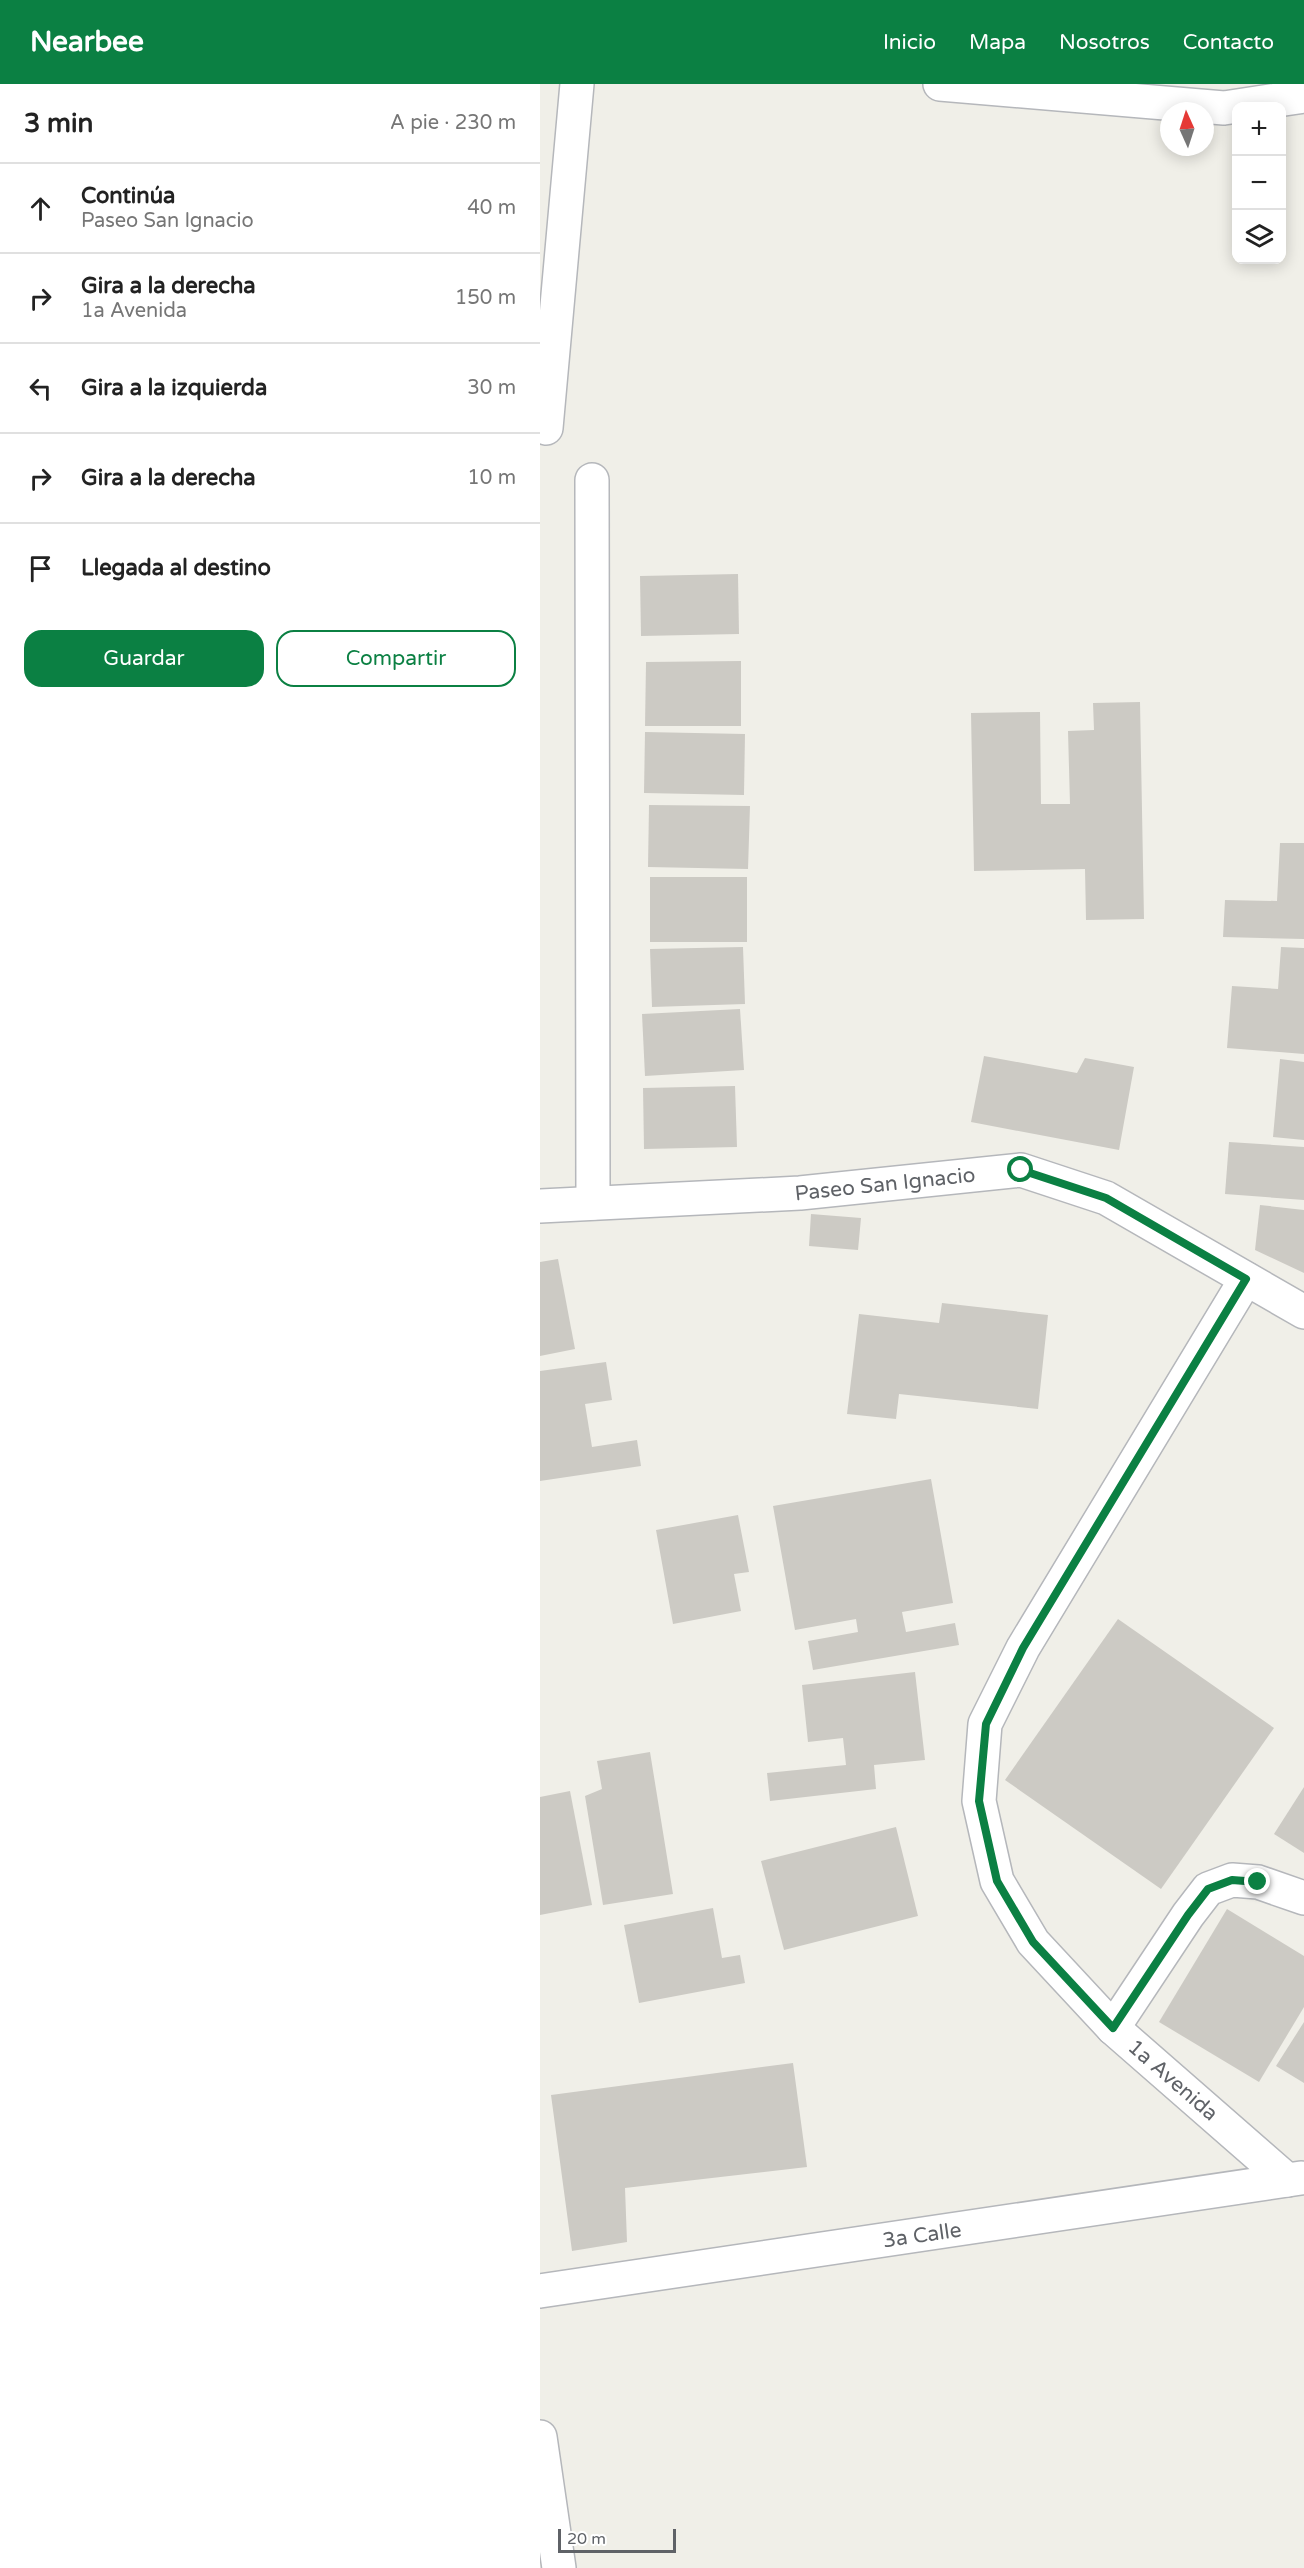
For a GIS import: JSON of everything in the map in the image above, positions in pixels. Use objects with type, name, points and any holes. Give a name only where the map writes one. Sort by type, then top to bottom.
[{"type":"street","points":[[546,428],[577,84]]},
{"type":"street","points":[[940,84],[1224,96],[1304,96]]},
{"type":"street","points":[[592,480],[593,1203]]},
{"type":"street","name":"Paseo San Ignacio","points":[[540,1206],[800,1193],[1021,1170],[1106,1198],[1304,1312]]},
{"type":"street","name":"1a Avenida","points":[[1246,1279],[1023,1648],[986,1724],[979,1801],[997,1881],[1033,1942],[1113,2028],[1296,2179]]},
{"type":"street","points":[[1113,2028],[1188,1915],[1208,1889],[1232,1880],[1250,1881],[1304,1898]]},
{"type":"street","name":"3a Calle","points":[[540,2291],[1296,2179]]},
{"type":"street","points":[[540,2437],[559,2568]]},
{"type":"building","points":[[738,574],[739,634],[641,636],[640,576]]},
{"type":"building","points":[[741,661],[741,726],[645,726],[646,662]]},
{"type":"building","points":[[1140,702],[1144,919],[1086,920],[1085,869],[974,871],[971,713],[1040,712],[1041,804],[1070,804],[1068,731],[1094,730],[1093,703]]},
{"type":"building","points":[[645,732],[745,734],[744,795],[644,793]]},
{"type":"building","points":[[649,805],[750,806],[748,869],[648,867]]},
{"type":"building","points":[[1280,843],[1304,843],[1304,939],[1223,937],[1225,900],[1277,901]]},
{"type":"building","points":[[650,877],[747,877],[747,942],[650,942]]},
{"type":"building","points":[[743,947],[745,1004],[652,1007],[650,949]]},
{"type":"building","points":[[1281,947],[1304,948],[1304,1054],[1227,1048],[1232,986],[1278,989]]},
{"type":"building","points":[[740,1009],[744,1070],[645,1076],[642,1014]]},
{"type":"building","points":[[984,1056],[1077,1073],[1085,1058],[1134,1067],[1119,1150],[971,1122]]},
{"type":"building","points":[[1280,1059],[1304,1062],[1304,1140],[1273,1137]]},
{"type":"building","points":[[735,1086],[737,1147],[644,1149],[643,1088]]},
{"type":"building","points":[[1229,1142],[1304,1147],[1304,1200],[1225,1194]]},
{"type":"building","points":[[1260,1205],[1304,1210],[1304,1273],[1255,1250]]},
{"type":"building","points":[[811,1214],[861,1218],[858,1250],[809,1246]]},
{"type":"building","points":[[558,1259],[575,1349],[540,1356],[540,1262]]},
{"type":"building","points":[[942,1303],[1048,1315],[1038,1409],[899,1394],[896,1419],[847,1414],[859,1314],[939,1323]]},
{"type":"building","points":[[606,1362],[612,1400],[585,1404],[592,1447],[637,1440],[641,1466],[540,1481],[540,1371]]},
{"type":"building","points":[[931,1479],[953,1603],[902,1612],[906,1632],[955,1623],[959,1645],[813,1670],[808,1641],[858,1632],[856,1619],[795,1630],[773,1506]]},
{"type":"building","points":[[738,1515],[749,1572],[734,1574],[741,1611],[673,1624],[656,1530]]},
{"type":"building","points":[[1118,1619],[1274,1728],[1161,1889],[1005,1780]]},
{"type":"building","points":[[915,1672],[925,1760],[874,1765],[876,1789],[770,1801],[767,1773],[846,1765],[843,1738],[808,1742],[802,1685]]},
{"type":"building","points":[[650,1752],[673,1894],[603,1905],[585,1796],[602,1789],[597,1761]]},
{"type":"building","points":[[1304,1787],[1304,1853],[1274,1834]]},
{"type":"building","points":[[570,1791],[592,1905],[540,1915],[540,1797]]},
{"type":"building","points":[[896,1827],[918,1916],[784,1950],[761,1861]]},
{"type":"building","points":[[713,1908],[722,1958],[740,1955],[745,1983],[639,2003],[624,1925]]},
{"type":"building","points":[[1227,1909],[1304,1956],[1304,2007],[1259,2082],[1159,2022]]},
{"type":"building","points":[[1304,2022],[1304,2083],[1276,2066]]},
{"type":"building","points":[[793,2063],[807,2167],[625,2188],[627,2242],[572,2251],[551,2095]]},
{"type":"route","points":[[1021,1170],[1106,1198],[1246,1279],[1023,1648],[986,1724],[979,1801],[997,1881],[1033,1942],[1113,2028],[1188,1915],[1208,1889],[1232,1880],[1258,1882]]}]
